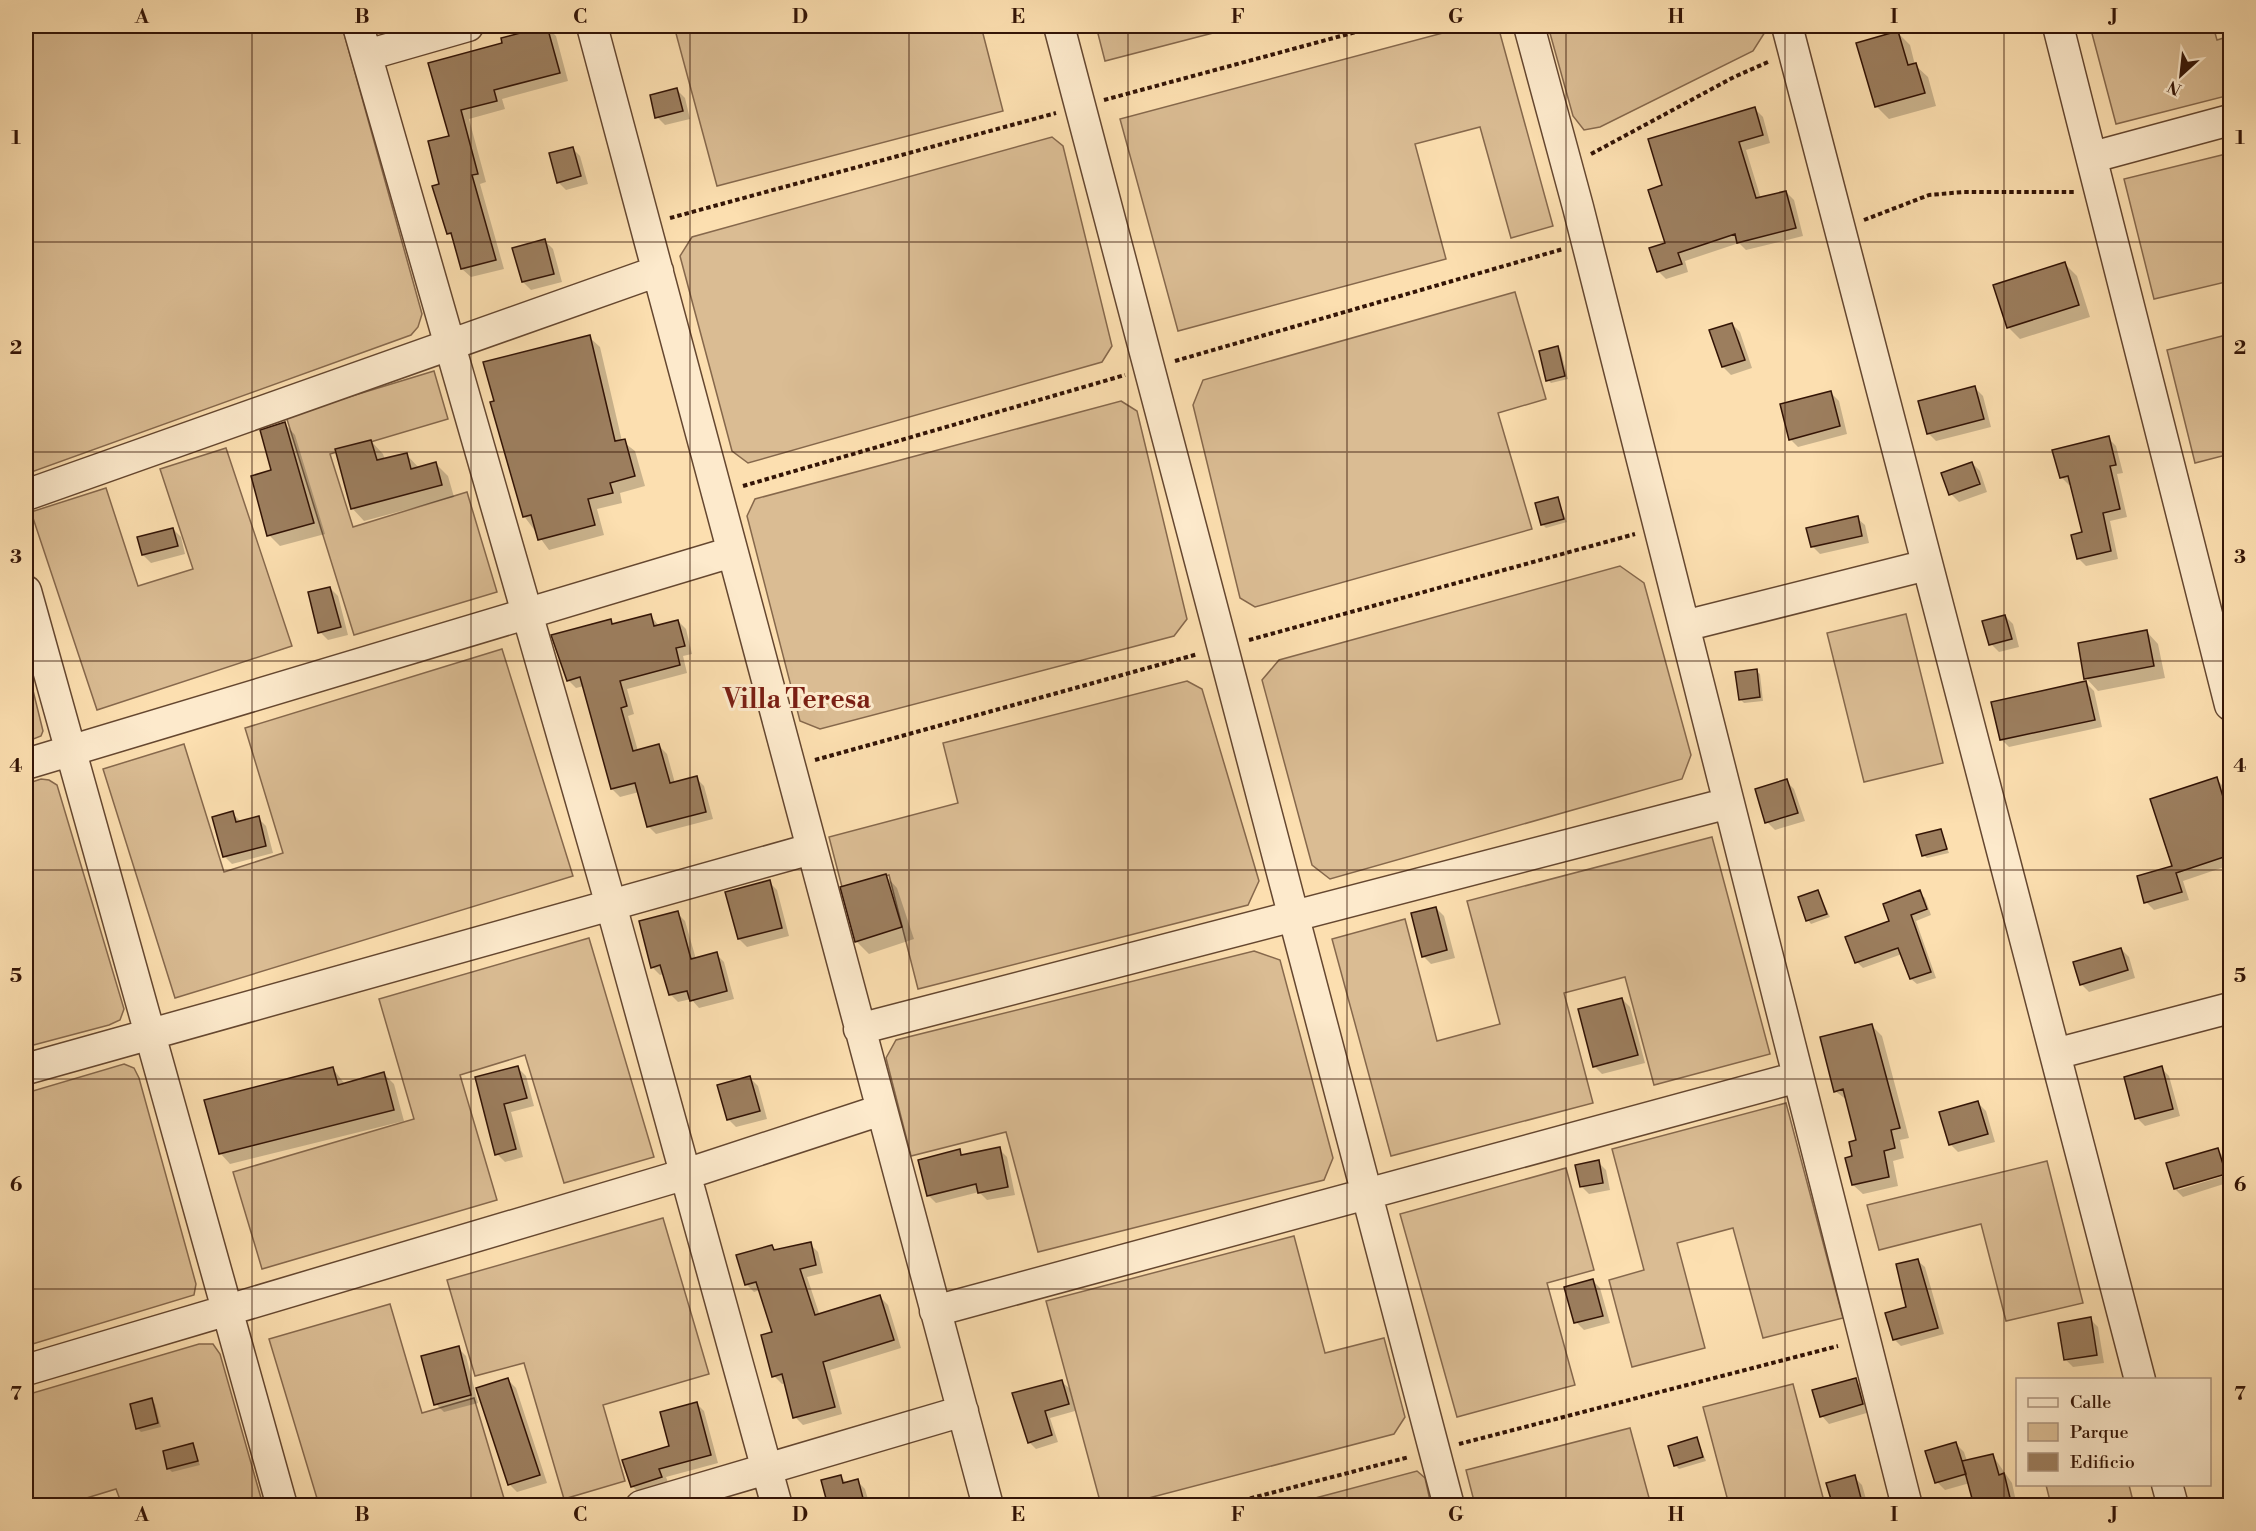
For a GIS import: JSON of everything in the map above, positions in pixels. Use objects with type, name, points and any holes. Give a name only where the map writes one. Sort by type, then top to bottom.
[{"type":"street","points":[[358,26],[611,905],[777,1506]]},
{"type":"street","points":[[367,55],[468,26]]},
{"type":"street","points":[[592,26],[880,1110],[988,1506]]},
{"type":"street","points":[[1059,26],[1449,1506]]},
{"type":"street","points":[[1529,26],[1567,167],[1907,1506]]},
{"type":"street","points":[[2058,26],[2221,625],[2230,705]]},
{"type":"street","points":[[1791,39],[2139,1378]]},
{"type":"street","points":[[2092,157],[2230,120]]},
{"type":"street","points":[[26,495],[658,271]]},
{"type":"street","points":[[26,764],[732,552]]},
{"type":"street","points":[[1684,626],[1928,565]]},
{"type":"street","points":[[26,591],[282,1506]]},
{"type":"street","points":[[859,1029],[1729,803]]},
{"type":"street","points":[[26,1069],[811,849]]},
{"type":"street","points":[[2055,1054],[2230,1008]]},
{"type":"street","points":[[935,1311],[1798,1077]]},
{"type":"street","points":[[26,1371],[686,1174],[880,1110]]},
{"type":"street","points":[[641,1506],[963,1411]]},
{"type":"street","points":[[2167,1486],[2173,1506]]},
{"type":"path","points":[[645,225],[1378,26]]},
{"type":"path","points":[[1567,167],[1734,77],[1791,39]]},
{"type":"path","points":[[1840,229],[1929,195],[1963,192],[2102,192]]},
{"type":"path","points":[[1221,1506],[1865,1339]]},
{"type":"green space","points":[[26,26],[342,26],[422,314],[418,327],[411,335],[26,474]]},
{"type":"green space","points":[[674,26],[981,26],[1003,111],[717,186]]},
{"type":"green space","points":[[1096,26],[1240,26],[1105,61]]},
{"type":"green space","points":[[1469,26],[1498,26],[1553,226],[1511,238],[1480,127],[1415,144],[1446,259],[1178,331],[1120,119]]},
{"type":"green space","points":[[1548,26],[1764,26],[1765,32],[1753,51],[1600,127],[1584,130],[1573,116]]},
{"type":"green space","points":[[2090,26],[2213,26],[2217,40],[2230,36],[2230,95],[2116,124]]},
{"type":"green space","points":[[1052,137],[1063,146],[1112,346],[1102,362],[748,463],[732,451],[680,256],[692,237]]},
{"type":"green space","points":[[2230,153],[2230,281],[2154,299],[2124,179]]},
{"type":"green space","points":[[1515,292],[1546,399],[1498,413],[1532,529],[1255,607],[1240,598],[1193,405],[1203,380]]},
{"type":"green space","points":[[2230,334],[2230,454],[2195,463],[2167,350]]},
{"type":"green space","points":[[434,371],[448,419],[330,454],[353,527],[467,492],[497,592],[354,635],[286,416]]},
{"type":"green space","points":[[1121,401],[1137,411],[1187,619],[1174,636],[820,729],[800,721],[747,516],[755,499]]},
{"type":"green space","points":[[226,448],[292,646],[97,710],[31,512],[106,488],[138,586],[193,569],[160,469]]},
{"type":"green space","points":[[1620,566],[1644,583],[1691,755],[1682,779],[1330,879],[1312,865],[1262,680],[1279,660]]},
{"type":"green space","points":[[1906,614],[1943,763],[1864,782],[1827,633]]},
{"type":"green space","points":[[502,649],[573,876],[175,998],[103,769],[184,744],[224,872],[283,853],[245,728]]},
{"type":"green space","points":[[26,662],[43,731],[41,736],[26,742]]},
{"type":"green space","points":[[1187,681],[1202,689],[1259,881],[1248,905],[918,989],[889,875],[842,887],[829,837],[958,803],[943,743]]},
{"type":"green space","points":[[41,779],[49,780],[57,785],[124,1009],[120,1020],[109,1025],[26,1047],[26,784]]},
{"type":"green space","points":[[1712,837],[1770,1054],[1654,1085],[1625,977],[1564,993],[1593,1103],[1391,1156],[1332,939],[1405,919],[1437,1041],[1500,1024],[1467,901]]},
{"type":"green space","points":[[589,938],[654,1157],[564,1183],[525,1055],[460,1075],[497,1200],[262,1269],[233,1172],[414,1119],[379,999]]},
{"type":"green space","points":[[1254,951],[1280,960],[1333,1158],[1324,1180],[1038,1252],[1006,1132],[911,1156],[886,1058],[896,1040]]},
{"type":"green space","points":[[124,1064],[134,1068],[139,1078],[196,1284],[194,1295],[26,1346],[26,1093]]},
{"type":"green space","points":[[1786,1103],[1843,1318],[1763,1338],[1733,1228],[1677,1243],[1705,1348],[1632,1367],[1609,1280],[1644,1270],[1612,1149]]},
{"type":"green space","points":[[2047,1161],[2083,1303],[2006,1321],[1981,1224],[1879,1250],[1867,1205]]},
{"type":"green space","points":[[1566,1168],[1594,1270],[1547,1283],[1575,1385],[1457,1417],[1400,1214]]},
{"type":"green space","points":[[663,1218],[709,1374],[603,1405],[625,1481],[564,1499],[524,1363],[475,1376],[447,1280]]},
{"type":"green space","points":[[1294,1236],[1325,1353],[1384,1338],[1405,1417],[1394,1434],[1122,1505],[1101,1505],[1046,1301]]},
{"type":"green space","points":[[390,1304],[422,1413],[474,1398],[506,1505],[319,1505],[269,1339]]},
{"type":"green space","points":[[199,1344],[213,1344],[220,1354],[263,1505],[122,1505],[116,1489],[64,1505],[26,1506],[26,1395]]},
{"type":"green space","points":[[1793,1384],[1825,1505],[1729,1505],[1703,1407]]},
{"type":"green space","points":[[1630,1428],[1651,1505],[1475,1505],[1466,1470]]},
{"type":"green space","points":[[1417,1471],[1425,1478],[1431,1505],[1289,1505]]},
{"type":"green space","points":[[2046,1486],[2129,1486],[2134,1505],[2051,1505]]},
{"type":"building","points":[[547,26],[560,73],[494,90],[497,101],[461,110],[478,174],[472,175],[496,260],[461,269],[451,233],[447,234],[432,186],[439,184],[428,141],[449,136],[428,63],[502,43],[501,38]]},
{"type":"building","points":[[1898,31],[1908,65],[1916,63],[1925,93],[1875,107],[1856,43]]},
{"type":"building","points":[[677,88],[683,111],[655,118],[650,95]]},
{"type":"building","points":[[1755,107],[1763,135],[1739,142],[1756,198],[1786,191],[1796,228],[1737,243],[1735,234],[1678,253],[1682,264],[1657,272],[1649,248],[1665,243],[1648,190],[1662,185],[1648,139]]},
{"type":"building","points":[[573,147],[581,176],[557,183],[549,153]]},
{"type":"building","points":[[545,239],[554,274],[522,282],[512,248]]},
{"type":"building","points":[[2065,262],[2079,305],[2007,328],[1993,285]]},
{"type":"building","points":[[1732,323],[1745,360],[1722,367],[1709,330]]},
{"type":"building","points":[[590,335],[615,441],[625,439],[635,476],[610,483],[613,493],[588,499],[595,525],[538,540],[531,515],[523,517],[490,402],[494,401],[483,362]]},
{"type":"building","points":[[1558,346],[1565,376],[1546,381],[1539,351]]},
{"type":"building","points":[[1975,386],[1984,419],[1927,434],[1918,401]]},
{"type":"building","points":[[1831,391],[1840,426],[1789,440],[1780,404]]},
{"type":"building","points":[[285,422],[314,523],[267,536],[251,476],[271,470],[260,430]]},
{"type":"building","points":[[2109,436],[2116,465],[2110,466],[2120,509],[2103,513],[2111,551],[2077,559],[2071,535],[2082,532],[2068,476],[2060,478],[2052,450]]},
{"type":"building","points":[[371,440],[377,460],[407,453],[411,469],[436,462],[442,485],[351,509],[335,449]]},
{"type":"building","points":[[1972,462],[1980,484],[1949,495],[1941,473]]},
{"type":"building","points":[[1558,497],[1564,519],[1541,525],[1535,503]]},
{"type":"building","points":[[1858,516],[1862,536],[1811,547],[1806,528]]},
{"type":"building","points":[[173,528],[178,546],[142,555],[137,537]]},
{"type":"building","points":[[330,587],[341,627],[318,633],[308,592]]},
{"type":"building","points":[[651,614],[654,626],[678,620],[685,646],[676,648],[680,665],[620,681],[627,706],[621,708],[633,751],[659,744],[670,783],[697,776],[706,812],[647,827],[635,783],[611,789],[580,677],[567,681],[551,635],[611,619],[612,624]]},
{"type":"building","points":[[2005,615],[2012,639],[1989,645],[1982,621]]},
{"type":"building","points":[[2147,630],[2154,666],[2084,679],[2078,643]]},
{"type":"building","points":[[1757,669],[1760,697],[1739,700],[1735,672]]},
{"type":"building","points":[[2086,681],[2095,720],[2000,740],[1991,702]]},
{"type":"building","points":[[2217,777],[2230,820],[2230,855],[2176,873],[2182,892],[2144,903],[2137,876],[2172,866],[2150,799]]},
{"type":"building","points":[[1787,779],[1798,813],[1765,823],[1755,789]]},
{"type":"building","points":[[233,811],[236,822],[259,816],[266,846],[223,857],[212,817]]},
{"type":"building","points":[[1941,829],[1947,849],[1922,856],[1916,835]]},
{"type":"building","points":[[886,874],[902,927],[855,942],[840,887]]},
{"type":"building","points":[[770,880],[782,928],[738,939],[725,892]]},
{"type":"building","points":[[1818,890],[1827,914],[1806,921],[1798,897]]},
{"type":"building","points":[[1920,890],[1927,909],[1911,915],[1931,972],[1910,979],[1898,948],[1855,963],[1845,937],[1889,921],[1883,904]]},
{"type":"building","points":[[1436,907],[1447,950],[1422,957],[1411,913]]},
{"type":"building","points":[[678,911],[691,959],[717,952],[727,991],[690,1001],[687,991],[669,995],[660,965],[651,968],[639,921]]},
{"type":"building","points":[[2121,948],[2128,970],[2080,985],[2073,962]]},
{"type":"building","points":[[1622,998],[1638,1055],[1593,1067],[1578,1009]]},
{"type":"building","points":[[1872,1024],[1900,1128],[1891,1130],[1895,1148],[1884,1151],[1889,1177],[1852,1185],[1845,1158],[1852,1156],[1849,1142],[1856,1140],[1843,1089],[1834,1092],[1820,1037]]},
{"type":"building","points":[[518,1066],[527,1098],[504,1104],[516,1149],[495,1155],[475,1077]]},
{"type":"building","points":[[2162,1066],[2173,1109],[2135,1119],[2124,1077]]},
{"type":"building","points":[[333,1067],[338,1085],[384,1072],[394,1110],[219,1154],[204,1100]]},
{"type":"building","points":[[750,1076],[760,1111],[727,1120],[717,1085]]},
{"type":"building","points":[[1978,1101],[1988,1134],[1949,1145],[1939,1112]]},
{"type":"building","points":[[1000,1147],[1008,1187],[978,1193],[976,1184],[927,1196],[918,1160],[960,1149],[961,1155]]},
{"type":"building","points":[[2218,1148],[2226,1174],[2174,1189],[2166,1163]]},
{"type":"building","points":[[1599,1160],[1603,1183],[1580,1187],[1575,1165]]},
{"type":"building","points":[[811,1242],[816,1265],[800,1269],[815,1315],[880,1295],[894,1340],[823,1362],[835,1407],[793,1418],[782,1374],[772,1377],[761,1335],[772,1332],[756,1282],[745,1285],[736,1255],[772,1245],[774,1250]]},
{"type":"building","points":[[1918,1259],[1938,1328],[1893,1340],[1885,1313],[1906,1307],[1896,1264]]},
{"type":"building","points":[[1593,1279],[1603,1316],[1574,1323],[1564,1287]]},
{"type":"building","points":[[2091,1317],[2097,1355],[2064,1360],[2058,1323]]},
{"type":"building","points":[[459,1346],[471,1395],[434,1405],[421,1356]]},
{"type":"building","points":[[508,1378],[540,1475],[508,1485],[476,1388]]},
{"type":"building","points":[[1856,1378],[1863,1404],[1820,1417],[1812,1390]]},
{"type":"building","points":[[1062,1380],[1069,1404],[1045,1411],[1052,1435],[1028,1443],[1012,1393]]},
{"type":"building","points":[[152,1398],[158,1423],[136,1429],[130,1404]]},
{"type":"building","points":[[697,1402],[711,1455],[659,1469],[662,1477],[631,1487],[622,1460],[669,1446],[660,1412]]},
{"type":"building","points":[[1697,1437],[1703,1457],[1674,1466],[1668,1446]]},
{"type":"building","points":[[1956,1442],[1966,1474],[1935,1483],[1925,1451]]},
{"type":"building","points":[[193,1443],[198,1461],[167,1469],[163,1451]]},
{"type":"building","points":[[1993,1454],[1999,1475],[2004,1473],[2012,1506],[1974,1506],[1962,1461]]},
{"type":"building","points":[[841,1475],[843,1483],[858,1479],[865,1506],[828,1506],[821,1480]]},
{"type":"building","points":[[1855,1475],[1863,1506],[1833,1506],[1826,1483]]},
{"type":"district","name":"Villa Teresa","points":[[797,700]]}]
